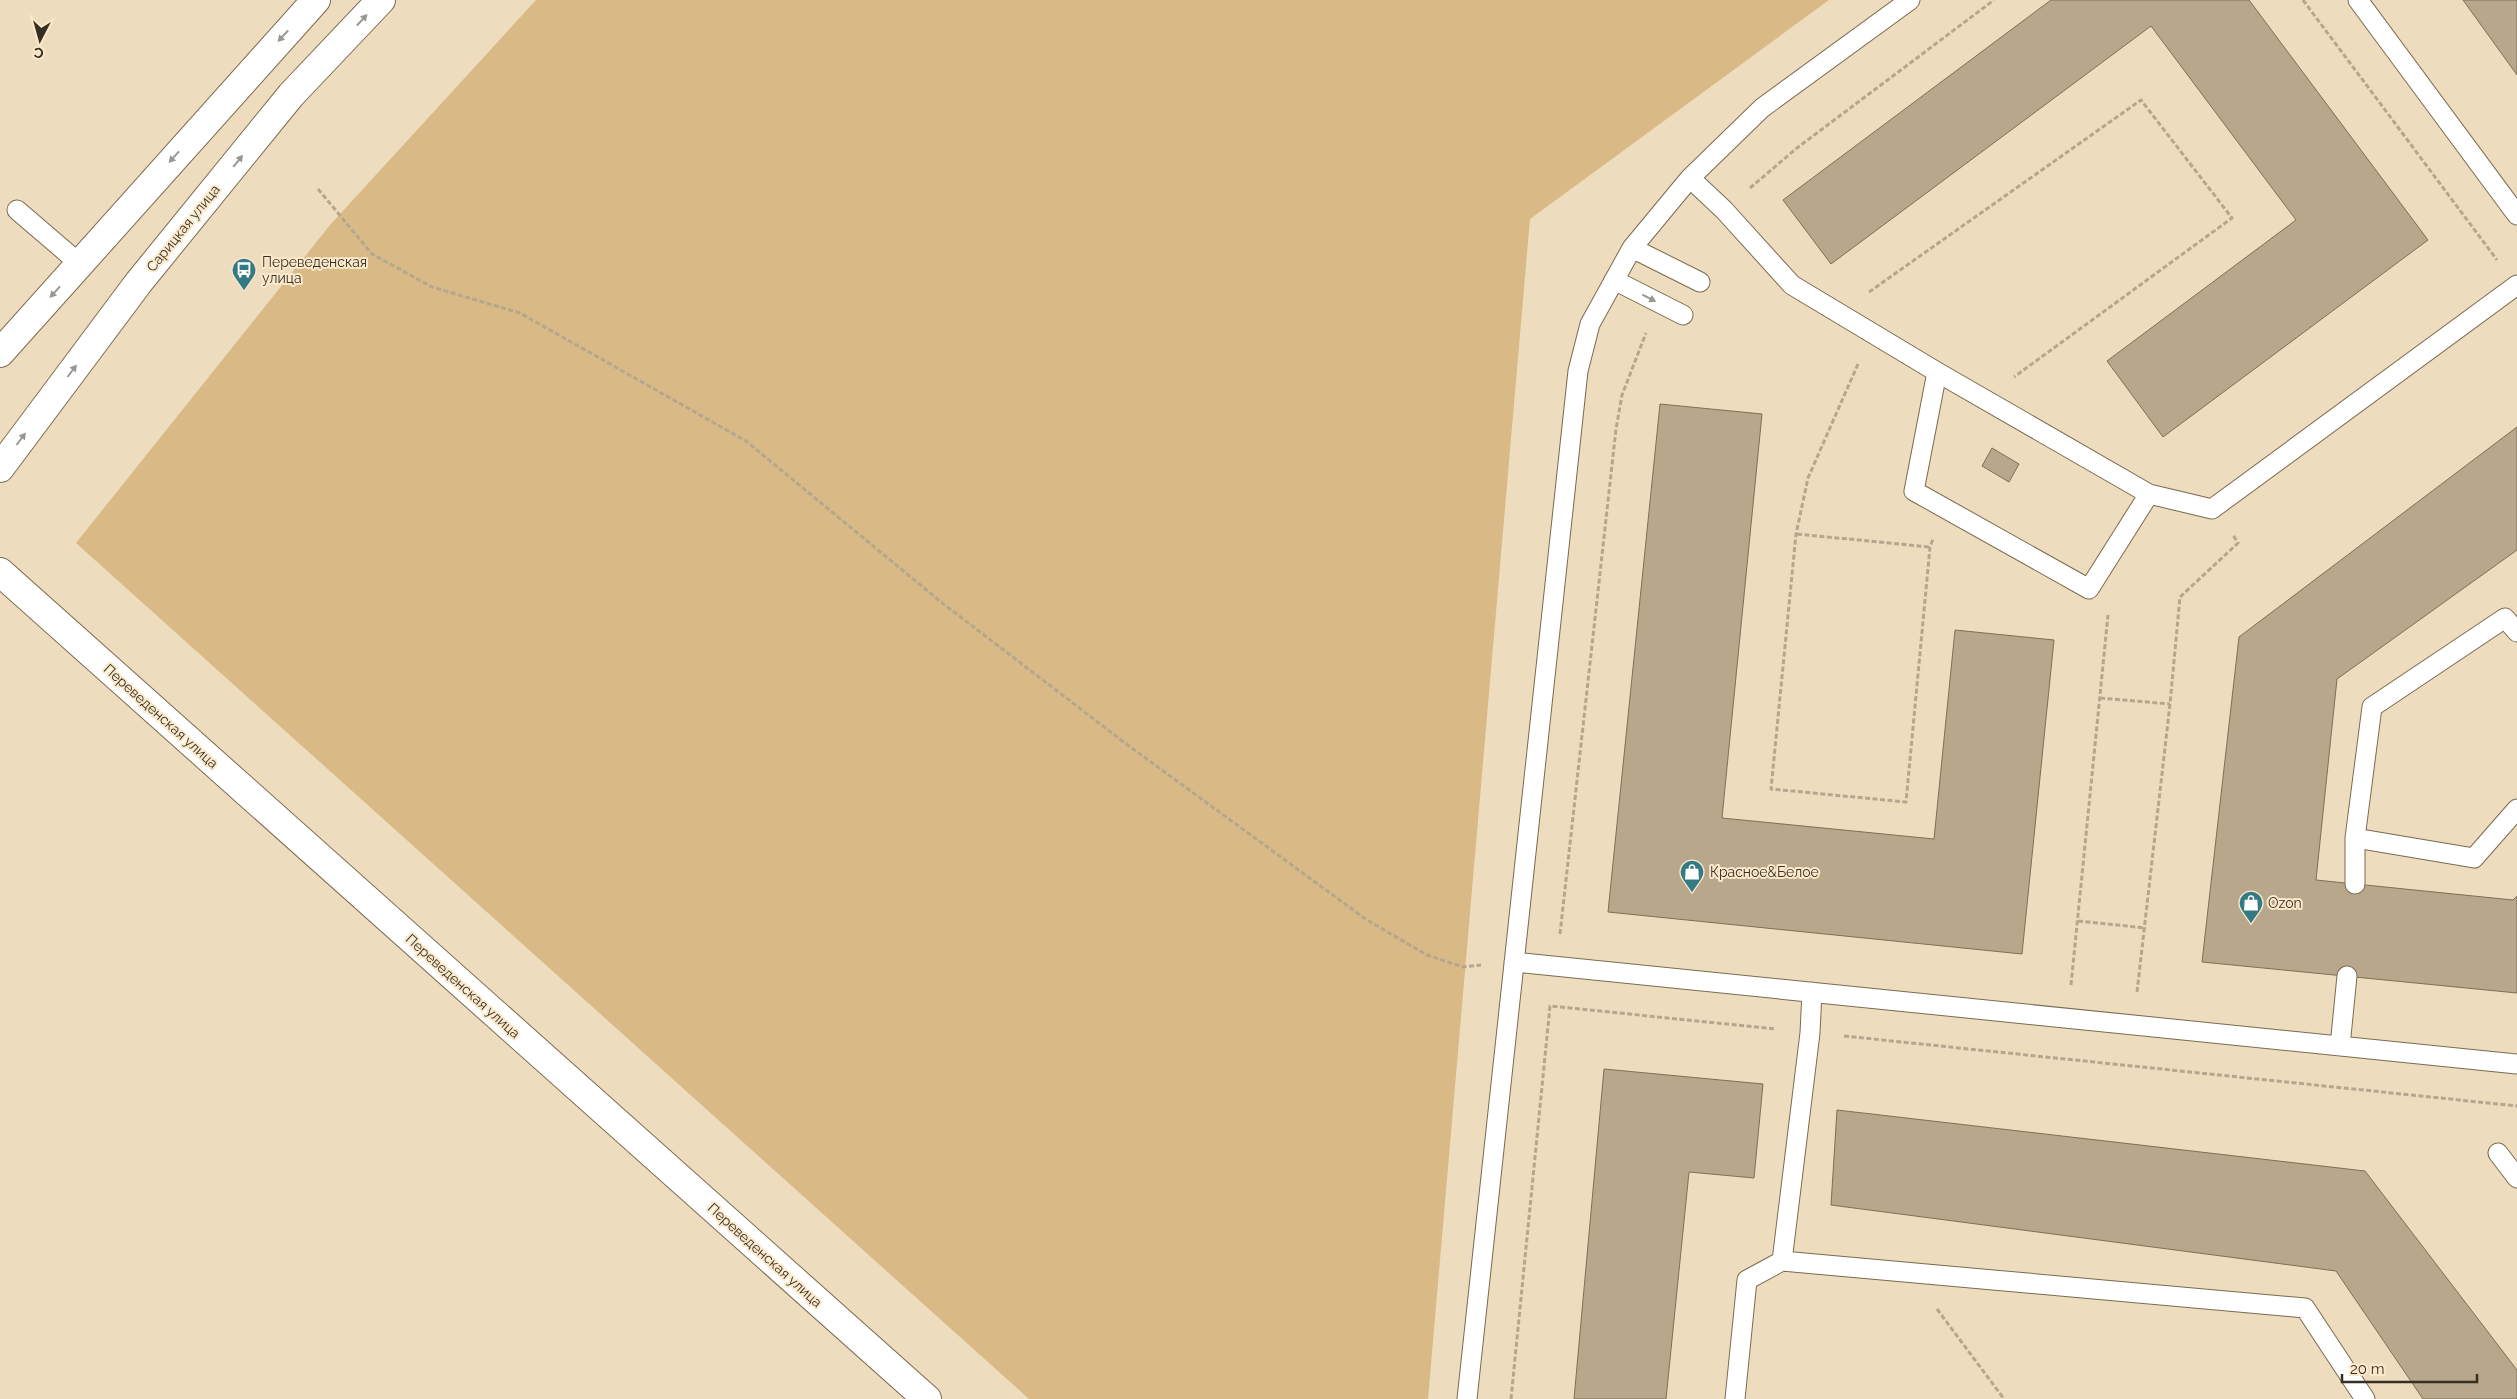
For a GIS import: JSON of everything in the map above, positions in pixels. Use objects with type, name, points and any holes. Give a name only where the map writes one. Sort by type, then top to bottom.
[{"type":"street","points":[[0,353],[316,0]]},
{"type":"street","name":"Сарицкая улица","points":[[0,468],[139,282],[291,95],[381,0]]},
{"type":"street","name":"Переведенская улица","points":[[0,572],[927,1399]]},
{"type":"lane","points":[[1467,1399],[1578,371],[1590,324],[1632,248],[1690,178],[1762,108],[1910,0]]},
{"type":"lane","points":[[2358,0],[2517,215]]},
{"type":"lane","points":[[1690,178],[1724,210],[1792,285],[1871,334],[2148,494],[2212,510],[2517,286]]},
{"type":"lane","points":[[17,210],[80,264]]},
{"type":"lane","points":[[1632,248],[1700,282]]},
{"type":"lane","points":[[1614,280],[1683,315]]},
{"type":"lane","points":[[1937,372],[1914,491],[2089,589],[2148,494]]},
{"type":"lane","points":[[2355,884],[2355,838],[2372,707],[2505,618],[2517,632]]},
{"type":"lane","points":[[2355,838],[2474,858],[2517,809]]},
{"type":"lane","points":[[1514,962],[2517,1064]]},
{"type":"lane","points":[[2340,1046],[2347,976]]},
{"type":"lane","points":[[1782,1261],[1810,1033],[1812,992]]},
{"type":"lane","points":[[2498,1153],[2517,1178]]},
{"type":"lane","points":[[1735,1399],[1747,1280],[1782,1261],[2305,1308],[2365,1399]]},
{"type":"path","points":[[1724,210],[1797,148],[1994,0]]},
{"type":"path","points":[[2303,0],[2517,286]]},
{"type":"path","points":[[1838,314],[2141,100],[2232,218],[1983,399]]},
{"type":"path","points":[[318,189],[372,254],[432,287],[520,313],[746,441],[940,602],[1125,743],[1367,920],[1427,955],[1462,966],[1514,962]]},
{"type":"path","points":[[1559,943],[1616,429],[1622,395],[1659,303]]},
{"type":"path","points":[[1871,334],[1808,478],[1796,534],[1771,789],[1906,802],[1930,547],[1945,508]]},
{"type":"path","points":[[2136,1025],[2135,1005],[2146,928],[2180,597],[2238,542],[2212,510]]},
{"type":"path","points":[[1796,534],[1930,547]]},
{"type":"path","points":[[2071,988],[2109,608],[2089,589]]},
{"type":"path","points":[[2100,698],[2170,704]]},
{"type":"path","points":[[2078,921],[2146,928]]},
{"type":"path","points":[[1511,1399],[1550,1006],[2517,1106]]},
{"type":"path","points":[[1910,1272],[2004,1399]]},
{"type":"shaded area","points":[[536,0],[1829,0],[1530,219],[1428,1399],[1029,1399],[76,543],[330,225]]},
{"type":"building","points":[[2051,0],[2249,0],[2428,240],[2163,437],[2107,361],[2296,220],[2151,26],[1831,264],[1783,200]]},
{"type":"building","points":[[2463,0],[2517,0],[2517,75]]},
{"type":"building","points":[[1660,404],[1762,414],[1722,818],[1934,839],[1955,630],[2054,640],[2022,954],[1608,912]]},
{"type":"building","points":[[2517,427],[2517,550],[2337,679],[2316,880],[2513,900],[2517,896],[2517,993],[2202,962],[2239,637]]},
{"type":"building","points":[[1992,448],[2019,464],[2009,482],[1982,466]]},
{"type":"building","points":[[1604,1069],[1763,1084],[1754,1178],[1689,1172],[1666,1399],[1574,1399]]},
{"type":"building","points":[[1837,1110],[2365,1171],[2517,1370],[2517,1399],[2423,1399],[2336,1271],[1831,1205]]},
{"type":"place","name":"Переведенская улица","points":[[244,291]]},
{"type":"place","name":"Красное&Белое","points":[[1692,893]]},
{"type":"place","name":"Ozon","points":[[2251,924]]}]
